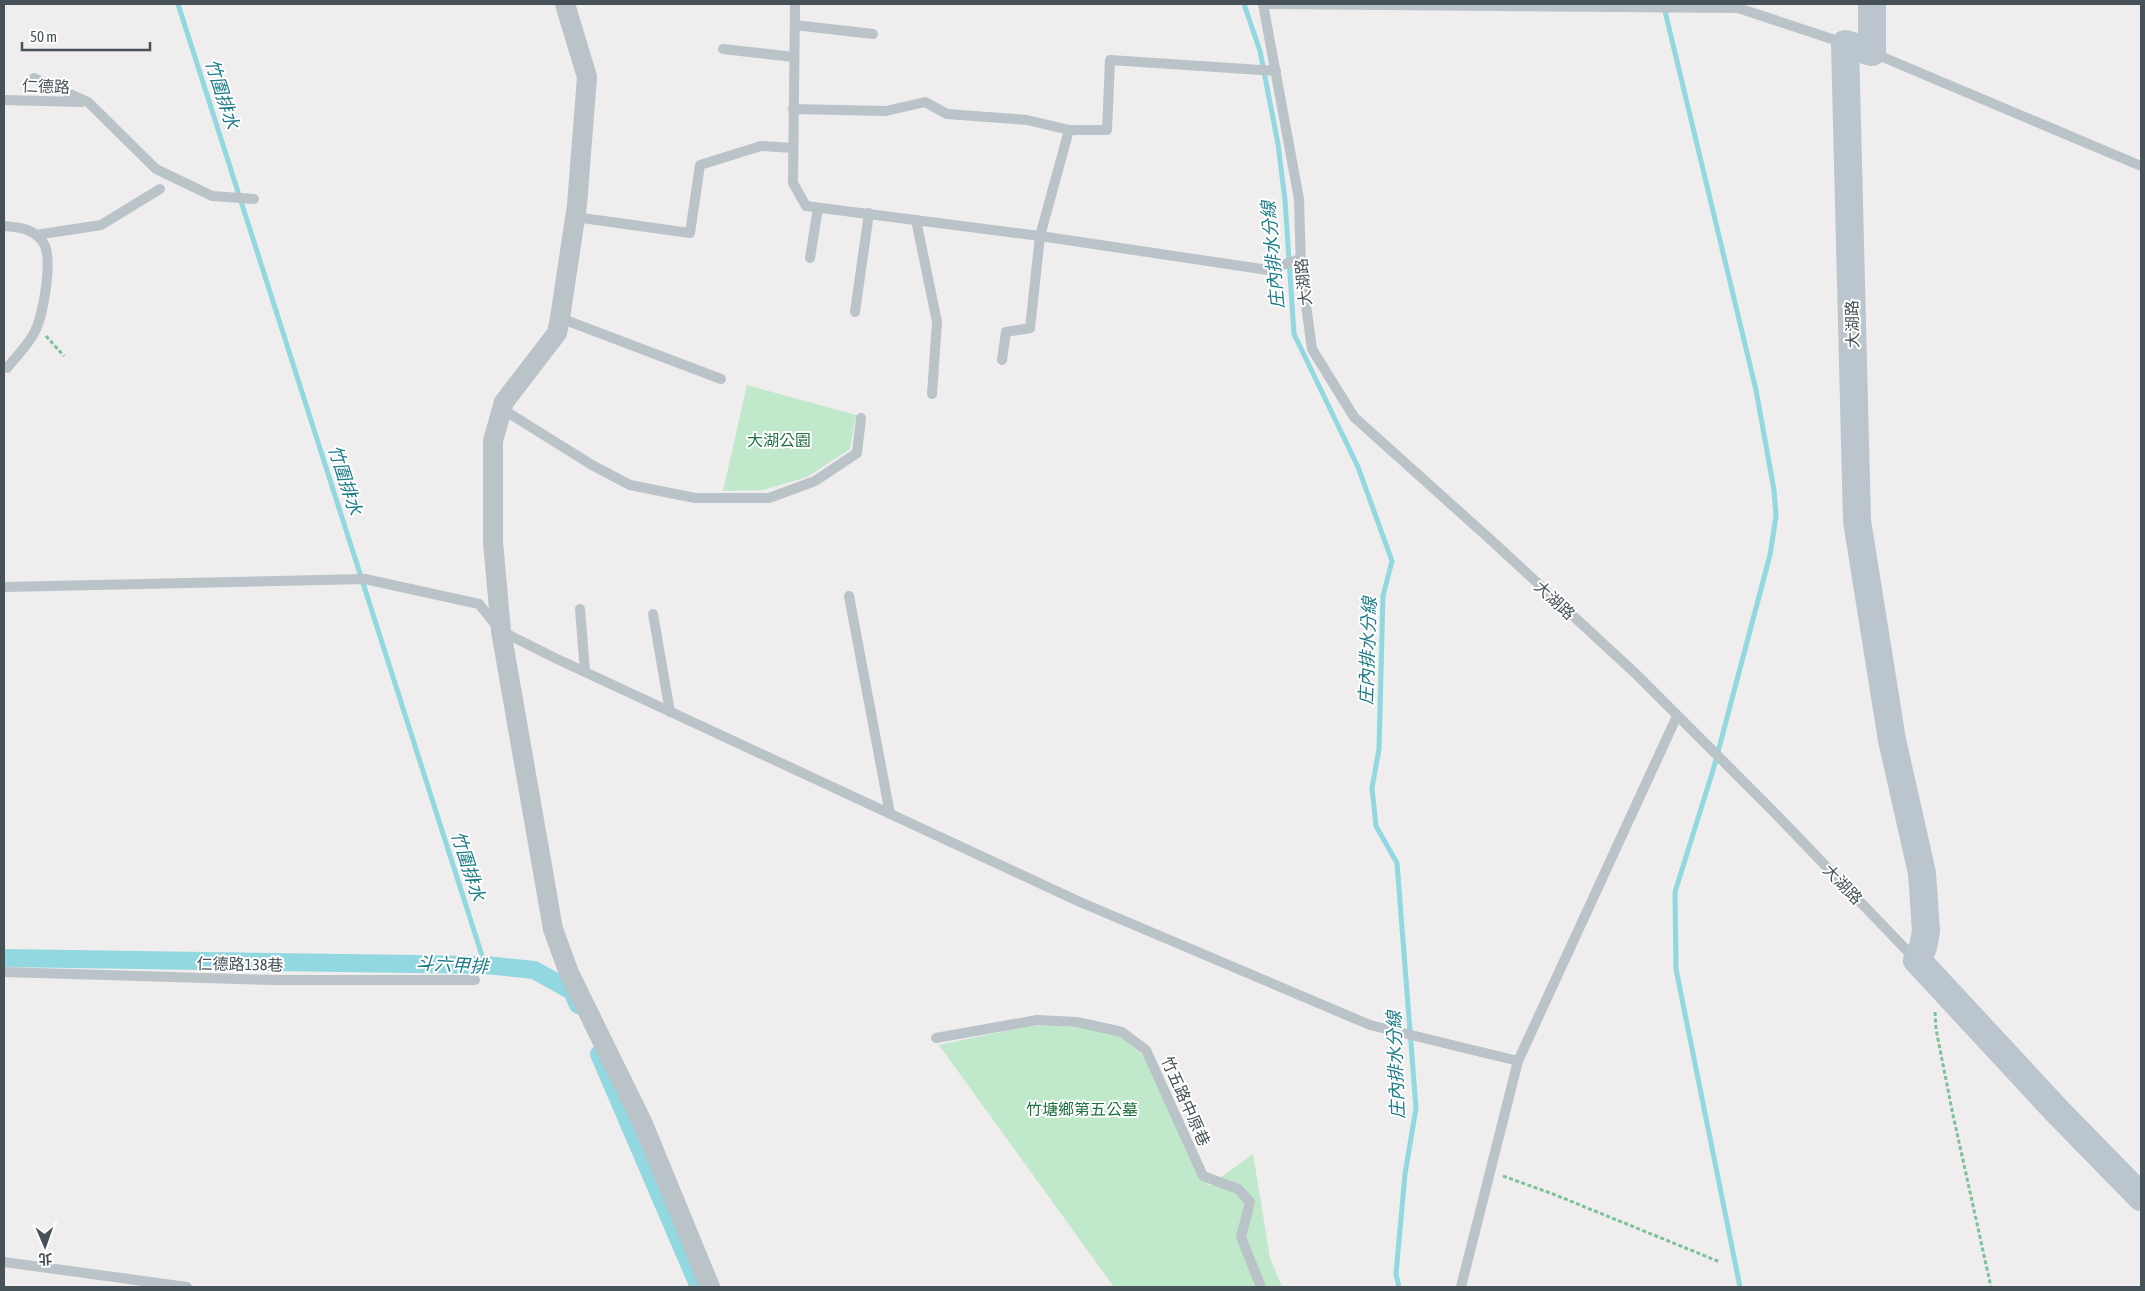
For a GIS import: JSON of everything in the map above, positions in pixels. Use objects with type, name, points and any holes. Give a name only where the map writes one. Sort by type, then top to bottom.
[{"type":"street","points":[[565,4],[587,77],[575,217],[557,333],[504,402],[492,441],[493,542],[501,631],[553,929],[569,973],[643,1124],[710,1287]]},
{"type":"street","points":[[1845,44],[1872,52],[1872,4]]},
{"type":"street","name":"大湖路","points":[[1845,44],[1857,521],[1892,740],[1922,873],[1926,931],[1923,947],[1925,970]]},
{"type":"street","points":[[1925,970],[2057,1111],[2141,1197]]},
{"type":"lane","points":[[795,4],[793,183],[806,206],[1040,236],[1268,270],[1300,260]]},
{"type":"lane","points":[[1263,4],[1738,8],[1845,44]]},
{"type":"lane","name":"大湖路","points":[[1263,4],[1299,199],[1300,260],[1312,349],[1354,417],[1636,674],[1770,808],[1925,970]]},
{"type":"lane","points":[[795,26],[873,34]]},
{"type":"lane","points":[[723,49],[794,57]]},
{"type":"lane","points":[[1872,52],[2141,166]]},
{"type":"lane","points":[[793,109],[886,111],[925,102],[947,114],[1027,120],[1068,130],[1106,130],[1110,60],[1276,71]]},
{"type":"lane","points":[[34,78],[88,102],[156,169],[212,196],[254,199]]},
{"type":"lane","name":"仁德路","points":[[4,100],[88,102]]},
{"type":"lane","points":[[1002,360],[1006,332],[1030,328],[1040,236],[1068,130]]},
{"type":"lane","points":[[575,217],[690,233],[700,165],[761,146],[793,148]]},
{"type":"lane","points":[[4,226],[20,228],[36,234],[101,225],[160,189]]},
{"type":"lane","points":[[810,258],[818,208]]},
{"type":"lane","points":[[855,312],[869,213]]},
{"type":"lane","points":[[916,220],[937,322],[932,394]]},
{"type":"lane","points":[[7,368],[34,333],[44,302],[47,260],[45,245],[36,234]]},
{"type":"lane","points":[[560,318],[721,378]]},
{"type":"lane","points":[[502,409],[592,465],[630,485],[695,498],[769,498],[816,481],[857,453],[862,418]]},
{"type":"lane","points":[[4,587],[365,580],[479,604],[501,631],[670,712],[1080,902],[1370,1025],[1518,1061]]},
{"type":"lane","points":[[849,596],[890,814]]},
{"type":"lane","points":[[580,609],[585,672]]},
{"type":"lane","points":[[653,614],[670,712]]},
{"type":"lane","points":[[1461,1287],[1518,1061],[1677,716]]},
{"type":"lane","name":"仁德路138巷","points":[[4,972],[274,980],[475,980]]},
{"type":"lane","name":"竹五路中原巷","points":[[936,1038],[1037,1020],[1076,1022],[1122,1032],[1146,1050],[1204,1176],[1238,1189],[1250,1202],[1240,1238],[1261,1287]]},
{"type":"lane","points":[[4,1262],[187,1287]]},
{"type":"path","points":[[36,326],[64,356]]},
{"type":"path","points":[[1925,970],[1952,1115],[1991,1287]]},
{"type":"path","points":[[1490,1172],[1553,1194],[1720,1262]]},
{"type":"green space","name":"大湖公園","points":[[747,385],[856,415],[850,449],[807,477],[763,490],[723,491]]},
{"type":"green space","name":"竹塘鄉第五公墓","points":[[1046,1025],[1106,1030],[1122,1037],[1144,1056],[1209,1186],[1253,1154],[1270,1258],[1282,1287],[1114,1287],[939,1045],[1024,1027]]},
{"type":"waterway","name":"竹圍排水","points":[[178,4],[485,965]]},
{"type":"waterway","name":"庄內排水分線","points":[[1244,4],[1260,51],[1278,144],[1285,200],[1294,334],[1358,467],[1392,561],[1383,596],[1379,749],[1372,788],[1376,826],[1397,863],[1416,1108],[1405,1174],[1396,1274],[1399,1287]]},
{"type":"waterway","points":[[1664,7],[1756,390],[1774,490],[1776,516],[1770,555],[1714,767],[1675,892],[1676,969],[1740,1287]]},
{"type":"waterway","name":"斗六甲排","points":[[4,958],[485,965],[534,970],[572,991],[578,1005]]},
{"type":"waterway","name":"斗六甲排","points":[[599,1054],[699,1287]]}]
